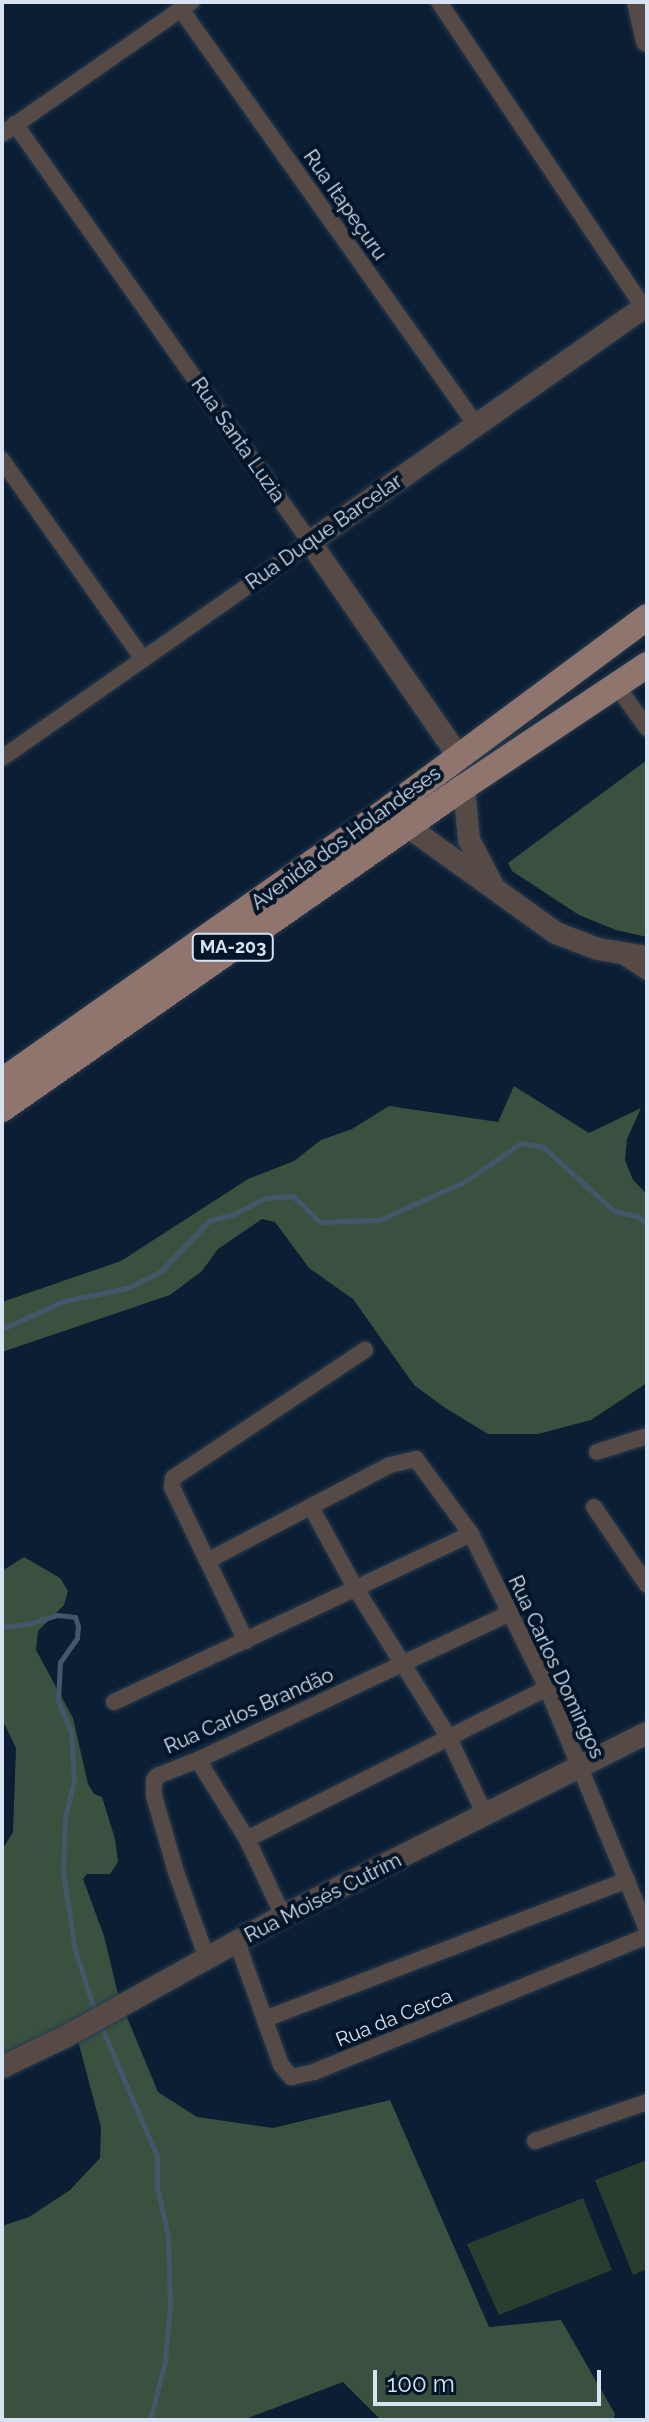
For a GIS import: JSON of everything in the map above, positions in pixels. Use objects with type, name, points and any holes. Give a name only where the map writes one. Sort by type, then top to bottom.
[{"type":"main road","name":"Avenida dos Holandeses","points":[[2,1081],[459,757],[647,617]]},
{"type":"main road","name":"Avenida dos Holandeses","points":[[2,1109],[407,826],[647,665]]},
{"type":"street","points":[[439,2],[645,306]]},
{"type":"street","points":[[638,2],[647,41]]},
{"type":"street","points":[[8,129],[186,5]]},
{"type":"street","name":"Rua Itapeçuru","points":[[186,5],[476,425]]},
{"type":"street","name":"Rua Santa Luzia","points":[[8,129],[310,542],[459,757]]},
{"type":"street","name":"Rua Duque Barcelar","points":[[2,758],[645,306]]},
{"type":"street","points":[[2,460],[143,659]]},
{"type":"street","points":[[616,685],[647,728]]},
{"type":"street","points":[[464,787],[469,840],[484,873],[501,897]]},
{"type":"street","points":[[407,826],[501,897],[556,933],[620,954],[647,957]]},
{"type":"street","points":[[620,954],[647,972]]},
{"type":"street","points":[[246,1641],[175,1494],[173,1478],[365,1350]]},
{"type":"street","points":[[597,1452],[647,1436]]},
{"type":"street","name":"Rua Carlos Domingos","points":[[312,1509],[390,1465],[416,1459],[471,1534],[547,1688],[647,1930]]},
{"type":"street","points":[[594,1507],[647,1585]]},
{"type":"street","points":[[209,1560],[312,1509],[356,1589],[448,1736],[486,1817]]},
{"type":"street","points":[[114,1702],[471,1534]]},
{"type":"street","name":"Rua Carlos Brandão","points":[[207,1959],[176,1872],[153,1787],[157,1776],[198,1760],[510,1613]]},
{"type":"street","points":[[247,1839],[547,1688]]},
{"type":"street","name":"Rua Moisés Cutrim","points":[[2,2067],[67,2036],[283,1916],[486,1817],[647,1733]]},
{"type":"street","points":[[198,1760],[247,1839],[283,1916]]},
{"type":"street","points":[[265,2019],[627,1880]]},
{"type":"street","name":"Rua da Cerca","points":[[237,1942],[285,2072],[300,2076],[647,1936]]},
{"type":"street","points":[[535,2141],[647,2102]]},
{"type":"green space","points":[[647,760],[647,937],[616,930],[579,915],[512,871],[508,863]]},
{"type":"green space","points":[[514,1086],[589,1133],[641,1108],[627,1139],[625,1160],[633,1180],[647,1194],[647,1383],[591,1420],[538,1434],[488,1434],[414,1385],[353,1299],[309,1268],[275,1222],[262,1219],[218,1249],[202,1271],[170,1295],[2,1352],[2,1302],[121,1261],[248,1179],[294,1161],[321,1140],[352,1129],[389,1106],[498,1122]]},
{"type":"green space","points":[[24,1557],[60,1578],[68,1591],[64,1605],[38,1631],[36,1650],[73,1718],[88,1784],[94,1794],[102,1797],[115,1839],[118,1862],[110,1874],[87,1874],[83,1879],[104,1936],[119,1998],[158,2092],[197,2117],[273,2128],[390,2100],[489,2327],[561,2320],[615,2414],[613,2420],[381,2420],[343,2382],[243,2420],[2,2420],[2,2226],[29,2217],[70,2190],[100,2158],[101,2127],[73,2022],[2,2054],[2,1850],[13,1832],[16,1748],[2,1719],[2,1571]]},
{"type":"green space","points":[[647,2160],[647,2269],[633,2275],[595,2180]]},
{"type":"green space","points":[[583,2198],[612,2270],[499,2315],[467,2244]]},
{"type":"waterway","points":[[2,1329],[64,1301],[127,1288],[160,1272],[210,1220],[234,1214],[265,1198],[293,1196],[320,1222],[379,1220],[464,1182],[521,1143],[543,1147],[614,1211],[637,1216],[647,1224]]},
{"type":"waterway","points":[[2,1627],[28,1624],[57,1615],[75,1617],[78,1626],[77,1638],[60,1662],[58,1701],[71,1731],[74,1781],[65,1817],[63,1873],[75,1950],[96,2015]]},
{"type":"waterway","points":[[100,2024],[157,2156],[157,2187],[168,2236],[170,2307],[165,2361],[150,2420]]}]
